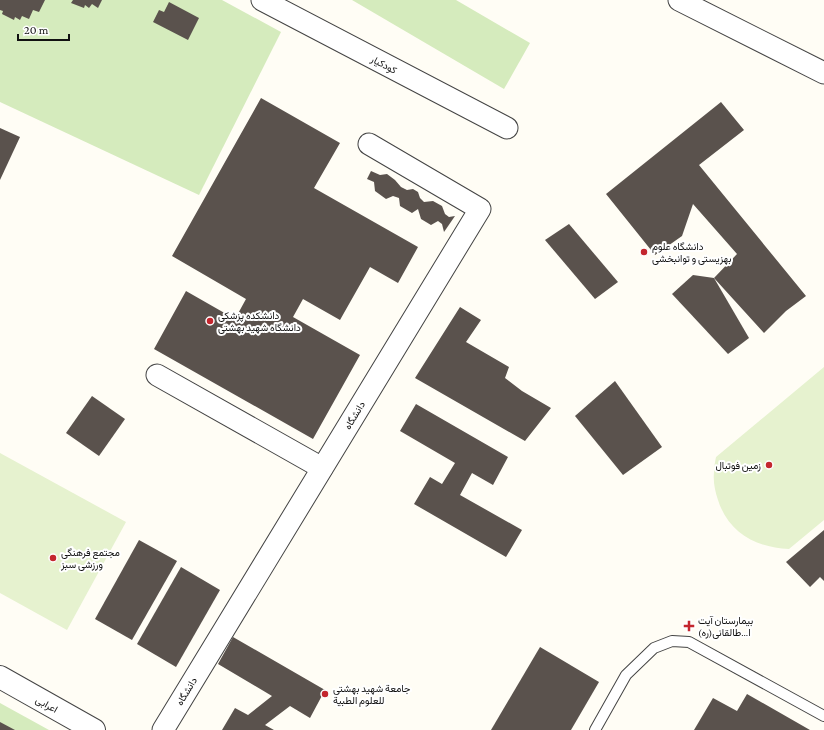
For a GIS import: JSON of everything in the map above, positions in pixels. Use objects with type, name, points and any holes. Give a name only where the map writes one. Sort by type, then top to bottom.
[{"type":"street","name":"کودکیار","points":[[262,0],[507,128]]},
{"type":"street","points":[[679,0],[824,73]]},
{"type":"street","name":"دانشگاه","points":[[163,730],[480,209],[369,144]]},
{"type":"street","points":[[157,375],[322,468]]},
{"type":"street","name":"اعرابی","points":[[0,677],[94,730]]},
{"type":"lane","points":[[596,730],[626,675],[654,648],[672,641],[688,642],[824,716]]},
{"type":"green space","points":[[4,0],[222,0],[281,32],[199,195],[0,102],[0,9]]},
{"type":"green space","points":[[352,0],[456,0],[530,43],[504,89]]},
{"type":"green space","name":"زمین فوتبال","points":[[824,367],[824,520],[789,549],[765,545],[745,536],[736,529],[723,511],[717,497],[714,483],[716,457]]},
{"type":"green space","name":"مجتمع فرهنگی ورزشی سبز","points":[[0,453],[126,522],[67,630],[0,593]]},
{"type":"green space","points":[[0,703],[49,730],[0,730]]},
{"type":"building","points":[[0,0],[45,0],[39,12],[33,10],[29,19],[22,16],[20,20],[15,17],[14,20],[2,14],[3,11],[0,10]]},
{"type":"building","points":[[73,0],[102,0],[98,8],[92,4],[89,8],[85,5],[84,8],[71,3]]},
{"type":"building","points":[[169,2],[199,18],[188,40],[153,22],[159,10],[164,12]]},
{"type":"building","points":[[261,98],[340,143],[314,188],[418,247],[398,283],[370,267],[340,320],[303,299],[293,317],[360,355],[313,439],[154,349],[186,291],[235,319],[246,299],[172,256]]},
{"type":"building","points":[[721,102],[744,130],[699,165],[806,296],[786,311],[764,333],[714,278],[737,254],[693,204],[682,236],[655,255],[606,194]]},
{"type":"building","points":[[0,128],[20,137],[0,180]]},
{"type":"building","points":[[371,171],[380,175],[387,174],[401,187],[407,190],[413,189],[418,192],[420,198],[424,202],[433,201],[442,206],[445,214],[449,217],[455,216],[444,232],[442,224],[438,221],[431,225],[421,219],[418,209],[412,213],[400,206],[399,198],[393,196],[386,199],[375,191],[374,182],[367,179]]},
{"type":"building","points":[[569,224],[618,282],[595,299],[545,240]]},
{"type":"building","points":[[693,275],[714,278],[749,338],[728,354],[672,294]]},
{"type":"building","points":[[460,307],[481,320],[466,342],[509,367],[505,378],[522,391],[551,408],[525,441],[415,378]]},
{"type":"building","points":[[615,381],[662,447],[623,475],[575,416]]},
{"type":"building","points":[[92,396],[125,419],[99,456],[66,433]]},
{"type":"building","points":[[416,404],[508,457],[493,485],[472,473],[460,495],[522,530],[506,557],[414,504],[430,477],[442,484],[455,463],[400,431]]},
{"type":"building","points":[[824,530],[824,581],[820,577],[810,587],[786,562]]},
{"type":"building","points":[[139,540],[177,561],[132,640],[95,619]]},
{"type":"building","points":[[181,567],[220,590],[176,667],[137,644]]},
{"type":"building","points":[[233,637],[325,690],[310,718],[290,706],[265,725],[274,730],[222,730],[235,708],[248,715],[272,696],[218,664]]},
{"type":"building","points":[[540,647],[599,682],[571,730],[491,730]]},
{"type":"building","points":[[747,694],[810,730],[694,730],[713,698],[737,711]]},
{"type":"building","points":[[0,722],[15,730],[0,730]]},
{"type":"place","name":"دانشگاه علوم بهزیستی و توانبخشی","points":[[644,252]]},
{"type":"place","name":"دانشکده پزشکی دانشگاه شهید بهشتی","points":[[210,321]]},
{"type":"place","name":"زمین فوتبال","points":[[769,465]]},
{"type":"place","name":"مجتمع فرهنگی ورزشی سبز","points":[[53,558]]},
{"type":"place","name":"بیمارستان آیت ا...طالقانی(ره)","points":[[689,626]]},
{"type":"place","name":"جامعة شهيد بهشتي للعلوم الطبية","points":[[325,694]]}]
